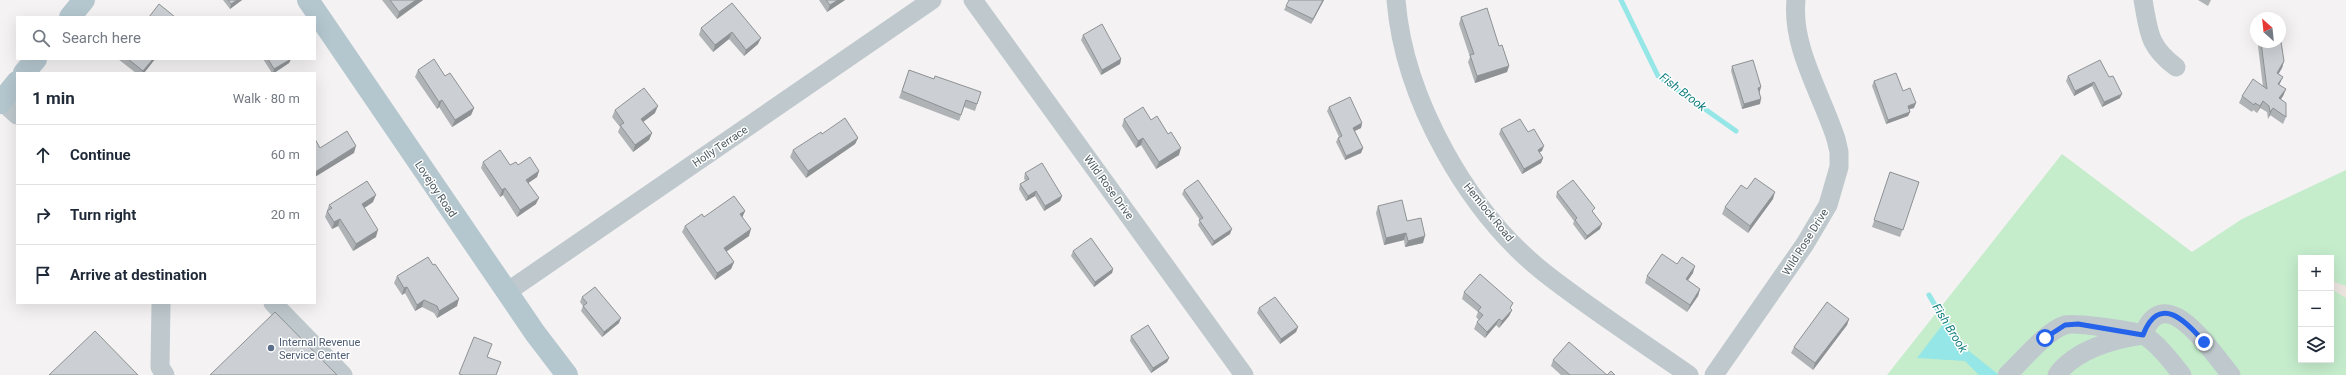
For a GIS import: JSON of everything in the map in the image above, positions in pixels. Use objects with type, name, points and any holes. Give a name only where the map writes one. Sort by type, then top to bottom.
[{"type":"main road","points":[[71,16],[84,0]]},
{"type":"main road","name":"Lovejoy Road","points":[[308,0],[507,292],[567,375]]},
{"type":"main road","points":[[25,72],[35,60]]},
{"type":"main road","points":[[6,106],[16,84]]},
{"type":"street","name":"Holly Terrace","points":[[507,292],[932,0]]},
{"type":"street","name":"Wild Rose Drive","points":[[973,0],[1244,375]]},
{"type":"street","name":"Hemlock Road","points":[[1396,0],[1398,20],[1413,77],[1433,128],[1468,188],[1481,205],[1503,233],[1545,274],[1689,375]]},
{"type":"street","name":"Wild Rose Drive","points":[[1714,375],[1805,244],[1828,204],[1839,167],[1840,152],[1836,139],[1798,34],[1795,10],[1796,0]]},
{"type":"street","points":[[2143,0],[2151,40],[2162,56],[2176,67]]},
{"type":"street","points":[[161,304],[160,367],[165,375]]},
{"type":"street","points":[[273,304],[343,375]]},
{"type":"street","points":[[2057,375],[2064,366],[2075,357],[2116,340],[2143,335],[2152,320],[2160,315],[2173,314],[2181,317],[2189,324],[2231,375]]},
{"type":"street","points":[[2007,375],[2045,338],[2065,325],[2078,324],[2143,335],[2170,359],[2182,375]]},
{"type":"green space","points":[[2062,154],[2192,252],[2242,219],[2346,170],[2346,375],[1887,375]]},
{"type":"sand","points":[[2334,281],[2346,286],[2346,298],[2334,291]]},
{"type":"water","points":[[1947,319],[1964,347],[1999,375],[1979,375],[1965,361],[1917,358]]},
{"type":"building","points":[[228,0],[237,0],[231,4]]},
{"type":"building","points":[[390,0],[416,0],[399,12]]},
{"type":"building","points":[[826,0],[838,0],[830,5]]},
{"type":"building","points":[[1289,0],[1323,0],[1313,19],[1286,6]]},
{"type":"building","points":[[732,3],[761,38],[746,50],[732,32],[715,45],[701,28]]},
{"type":"building","points":[[159,4],[174,16],[150,16]]},
{"type":"building","points":[[1487,8],[1499,46],[1502,45],[1509,66],[1477,76],[1470,55],[1474,54],[1461,17]]},
{"type":"building","points":[[1102,24],[1121,59],[1102,70],[1083,35]]},
{"type":"building","points":[[2262,48],[2282,48],[2284,61],[2277,73],[2283,77],[2278,84],[2286,89],[2279,98],[2286,103],[2286,117],[2273,108],[2270,112],[2269,106],[2263,101],[2260,106],[2255,103],[2254,105],[2242,96],[2253,79],[2267,89]]},
{"type":"building","points":[[434,59],[445,76],[450,73],[474,108],[455,120],[442,100],[439,102],[418,70]]},
{"type":"building","points":[[129,60],[152,60],[143,71]]},
{"type":"building","points":[[269,60],[289,60],[274,69]]},
{"type":"building","points":[[1753,60],[1761,87],[1758,88],[1761,99],[1744,104],[1732,66]]},
{"type":"building","points":[[2100,60],[2109,77],[2113,76],[2122,94],[2104,102],[2094,82],[2075,91],[2068,76]]},
{"type":"building","points":[[909,70],[934,79],[935,76],[981,92],[977,104],[966,100],[961,115],[902,91]]},
{"type":"building","points":[[1896,73],[1903,91],[1910,88],[1916,103],[1908,106],[1910,112],[1888,120],[1874,81]]},
{"type":"building","points":[[644,88],[658,106],[641,119],[652,133],[635,145],[620,125],[624,123],[615,110]]},
{"type":"building","points":[[1350,97],[1362,123],[1353,128],[1363,148],[1346,156],[1338,138],[1342,136],[1329,107]]},
{"type":"building","points":[[1143,107],[1151,120],[1157,116],[1168,134],[1171,132],[1181,148],[1159,162],[1143,138],[1138,141],[1124,119]]},
{"type":"building","points":[[845,118],[858,138],[808,171],[793,150],[821,132],[822,134]]},
{"type":"building","points":[[1520,119],[1528,132],[1534,129],[1544,146],[1538,150],[1543,158],[1524,169],[1501,129]]},
{"type":"building","points":[[347,131],[356,146],[316,171],[316,141],[320,148]]},
{"type":"building","points":[[500,150],[510,165],[516,162],[518,165],[530,157],[539,171],[526,180],[539,198],[520,210],[505,188],[502,190],[483,162]]},
{"type":"building","points":[[1042,163],[1062,196],[1045,206],[1036,191],[1028,196],[1020,184],[1029,179],[1025,173]]},
{"type":"building","points":[[1890,172],[1919,182],[1903,230],[1874,220]]},
{"type":"building","points":[[1755,178],[1775,192],[1750,226],[1725,207],[1741,185],[1747,189]]},
{"type":"building","points":[[1198,180],[1232,229],[1214,241],[1199,220],[1203,218],[1184,190]]},
{"type":"building","points":[[1573,180],[1595,208],[1592,211],[1602,224],[1587,236],[1575,220],[1577,218],[1557,192]]},
{"type":"building","points":[[367,181],[376,195],[362,204],[378,230],[356,244],[340,219],[334,222],[327,211],[332,208],[329,205]]},
{"type":"building","points":[[734,196],[745,211],[740,214],[751,229],[724,248],[734,262],[717,273],[685,226],[702,214],[704,217]]},
{"type":"building","points":[[1402,200],[1407,221],[1421,218],[1425,236],[1408,241],[1406,233],[1386,238],[1378,206]]},
{"type":"building","points":[[1091,238],[1113,269],[1095,282],[1073,251]]},
{"type":"building","points":[[1662,254],[1677,264],[1682,257],[1695,266],[1686,279],[1700,289],[1690,305],[1647,276]]},
{"type":"building","points":[[428,257],[433,265],[435,264],[459,299],[439,311],[437,306],[424,300],[417,305],[407,287],[404,288],[397,276]]},
{"type":"building","points":[[1480,274],[1513,303],[1510,308],[1512,310],[1502,321],[1499,319],[1487,332],[1477,322],[1483,315],[1478,311],[1481,307],[1464,292]]},
{"type":"building","points":[[595,287],[621,318],[604,332],[583,306],[587,303],[582,297]]},
{"type":"building","points":[[1275,297],[1298,327],[1281,339],[1259,308]]},
{"type":"building","points":[[1827,302],[1849,319],[1815,363],[1794,347]]},
{"type":"building","name":"Internal Revenue Service Center","points":[[275,312],[337,375],[210,375]]},
{"type":"building","points":[[1148,325],[1169,358],[1153,368],[1131,336]]},
{"type":"building","points":[[95,331],[138,375],[49,375]]},
{"type":"building","points":[[474,337],[492,344],[487,357],[501,362],[496,375],[459,374]]},
{"type":"building","points":[[1569,342],[1607,375],[1570,375],[1553,360]]},
{"type":"building","points":[[1611,371],[1615,375],[1607,375]]},
{"type":"waterway","name":"Fish Brook","points":[[1621,0],[1658,76],[1736,131]]},
{"type":"waterway","name":"Fish Brook","points":[[1929,295],[1947,326]]},
{"type":"place","name":"Internal Revenue Service Center","points":[[271,348]]},
{"type":"route","points":[[2045,338],[2065,325],[2078,324],[2143,335],[2146,326],[2152,320],[2160,315],[2173,314],[2181,317],[2189,324],[2204,342]]}]
